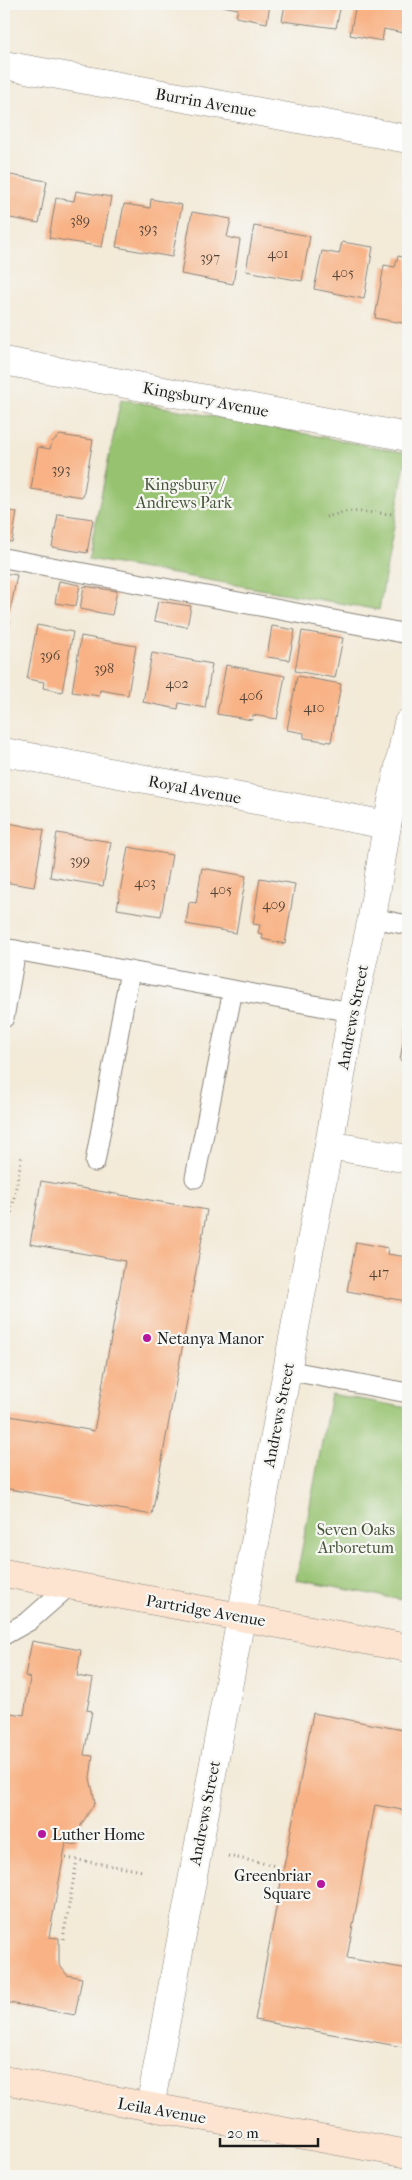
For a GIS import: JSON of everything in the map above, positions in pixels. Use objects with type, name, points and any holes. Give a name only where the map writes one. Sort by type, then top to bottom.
[{"type":"main road","name":"Partridge Avenue","points":[[4,1573],[408,1648]]},
{"type":"main road","name":"Leila Avenue","points":[[4,2080],[408,2154]]},
{"type":"street","name":"Burrin Avenue","points":[[4,65],[408,139]]},
{"type":"street","name":"Kingsbury Avenue","points":[[4,361],[408,437]]},
{"type":"street","name":"Andrews Street","points":[[150,2107],[329,1145],[352,1012],[372,918],[387,825],[408,723]]},
{"type":"street","name":"Royal Avenue","points":[[4,752],[387,825]]},
{"type":"street","points":[[329,1145],[408,1159]]},
{"type":"lane","points":[[4,558],[408,634]]},
{"type":"lane","points":[[372,918],[408,925]]},
{"type":"lane","points":[[4,1018],[10,949],[352,1012]]},
{"type":"lane","points":[[95,1162],[130,971]]},
{"type":"lane","points":[[195,1178],[233,990]]},
{"type":"lane","points":[[286,1370],[408,1393]]},
{"type":"lane","points":[[4,1635],[29,1621],[70,1585]]},
{"type":"path","points":[[326,518],[348,511],[394,514]]},
{"type":"path","points":[[4,1252],[22,1155]]},
{"type":"path","points":[[198,1850],[276,1866]]},
{"type":"path","points":[[66,1858],[143,1871]]},
{"type":"path","points":[[63,1939],[77,1860]]},
{"type":"green space","name":"Kingsbury / Andrews Park","points":[[121,399],[407,453],[379,610],[88,559]]},
{"type":"green space","name":"Seven Oaks Arboretum","points":[[331,1394],[408,1408],[408,1601],[296,1580]]},
{"type":"building","points":[[212,4],[270,4],[267,23],[236,17],[238,9]]},
{"type":"building","points":[[285,4],[341,4],[336,28],[282,21]]},
{"type":"building","points":[[356,4],[408,4],[408,34],[384,29],[382,41],[350,35]]},
{"type":"building","points":[[4,174],[47,181],[39,223],[4,217]]},
{"type":"building","points":[[76,191],[111,197],[102,247],[49,238],[56,198],[74,201]]},
{"type":"building","points":[[151,199],[182,205],[172,257],[116,247],[124,204],[150,208]]},
{"type":"building","points":[[192,212],[231,219],[227,237],[240,240],[233,284],[181,274]]},
{"type":"building","points":[[254,226],[310,236],[302,281],[246,271]]},
{"type":"building","points":[[342,242],[373,247],[364,299],[314,289],[322,251],[339,254]]},
{"type":"building","points":[[398,256],[408,258],[408,324],[375,318],[384,265],[395,267]]},
{"type":"building","points":[[60,435],[93,440],[83,497],[31,489],[38,447],[50,449],[52,442]]},
{"type":"building","points":[[4,510],[17,512],[12,542],[4,541]]},
{"type":"building","points":[[58,514],[93,519],[87,553],[52,547]]},
{"type":"building","points":[[4,573],[17,575],[10,612],[4,611]]},
{"type":"building","points":[[59,581],[80,585],[76,606],[55,603]]},
{"type":"building","points":[[84,586],[117,591],[112,615],[80,609]]},
{"type":"building","points":[[158,601],[191,606],[187,627],[154,621]]},
{"type":"building","points":[[4,620],[10,621],[5,649],[4,649]]},
{"type":"building","points":[[37,625],[73,632],[62,692],[43,688],[44,682],[27,679]]},
{"type":"building","points":[[272,626],[295,630],[289,660],[267,657]]},
{"type":"building","points":[[302,631],[343,638],[335,678],[295,671]]},
{"type":"building","points":[[81,636],[136,646],[128,695],[100,690],[99,696],[72,692]]},
{"type":"building","points":[[152,653],[212,664],[205,708],[179,703],[178,709],[143,702]]},
{"type":"building","points":[[226,665],[285,676],[277,719],[253,715],[252,720],[217,714]]},
{"type":"building","points":[[297,676],[341,684],[331,742],[304,738],[304,733],[287,730]]},
{"type":"building","points":[[4,822],[44,830],[34,887],[4,882]]},
{"type":"building","points":[[57,833],[111,842],[103,886],[50,877]]},
{"type":"building","points":[[128,847],[172,855],[161,916],[117,909]]},
{"type":"building","points":[[202,868],[246,876],[236,933],[186,924],[189,902],[196,903]]},
{"type":"building","points":[[260,878],[295,884],[285,944],[262,939],[263,934],[258,933],[260,925],[253,924]]},
{"type":"building","points":[[408,1019],[408,1061],[400,1060]]},
{"type":"building","name":"Netanya Manor","points":[[41,1181],[207,1210],[152,1515],[4,1488],[4,1415],[94,1431],[125,1261],[30,1244]]},
{"type":"building","points":[[356,1242],[388,1248],[387,1254],[408,1257],[406,1301],[347,1291]]},
{"type":"building","name":"Luther Home","points":[[32,1641],[81,1650],[77,1676],[93,1679],[87,1710],[92,1711],[84,1755],[93,1756],[90,1778],[95,1802],[81,1825],[77,1845],[66,1843],[49,1937],[59,1938],[59,1964],[67,1975],[82,1978],[75,2015],[4,2002],[4,1796],[7,1781],[4,1780],[4,1712],[24,1715],[30,1678],[25,1676]]},
{"type":"building","name":"Greenbriar Square","points":[[313,1713],[408,1731],[408,1811],[375,1805],[347,1958],[408,1969],[408,2048],[255,2020]]},
{"type":"place","name":"Netanya Manor","points":[[147,1338]]},
{"type":"place","name":"Luther Home","points":[[42,1834]]},
{"type":"place","name":"Greenbriar Square","points":[[321,1884]]}]
